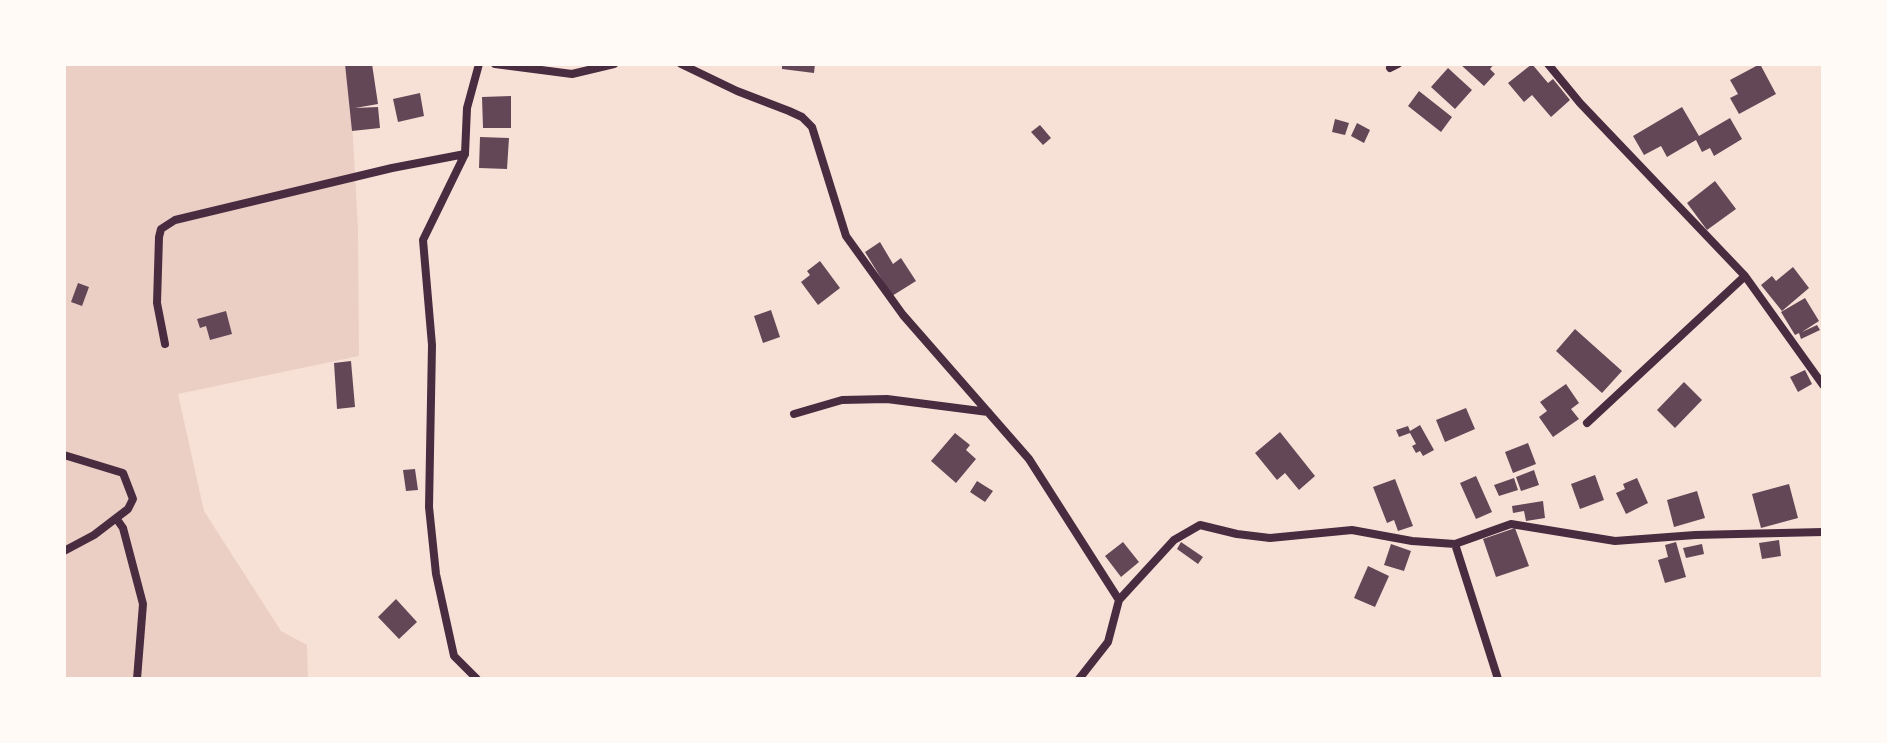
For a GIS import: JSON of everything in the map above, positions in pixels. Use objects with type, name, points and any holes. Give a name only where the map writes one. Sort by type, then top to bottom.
[{"type":"street","points":[[477,679],[454,656],[436,574],[429,507],[432,345],[423,240],[465,154],[467,108],[479,64]]},
{"type":"street","points":[[495,64],[572,74],[614,64]]},
{"type":"street","points":[[681,64],[802,117],[812,127],[846,236],[903,315],[1029,459],[1119,600]]},
{"type":"street","points":[[1548,64],[1580,103],[1745,276],[1823,385]]},
{"type":"street","points":[[165,344],[157,303],[159,237],[161,229],[175,220],[392,168],[465,154]]},
{"type":"street","points":[[1587,423],[1745,276]]},
{"type":"street","points":[[794,414],[842,400],[887,399],[989,412]]},
{"type":"street","points":[[64,455],[123,473],[133,499],[128,509],[94,535],[64,551]]},
{"type":"street","points":[[116,518],[123,528],[143,604],[137,679]]},
{"type":"street","points":[[1079,679],[1108,642],[1119,600],[1174,540],[1200,525],[1270,538],[1352,530],[1412,541],[1455,544],[1511,524],[1615,541],[1695,535],[1823,532]]},
{"type":"street","points":[[1455,544],[1498,679]]},
{"type":"shaded area","points":[[64,64],[349,64],[358,229],[359,356],[178,394],[204,511],[281,631],[307,645],[308,679],[64,679]]},
{"type":"building","points":[[345,64],[372,64],[378,104],[355,108],[378,107],[380,128],[352,131]]},
{"type":"building","points":[[782,64],[815,64],[814,73],[782,69]]},
{"type":"building","points":[[1460,64],[1494,64],[1490,69],[1495,74],[1484,86]]},
{"type":"building","points":[[1532,64],[1548,83],[1553,79],[1570,100],[1551,117],[1532,95],[1524,102],[1508,83]]},
{"type":"building","points":[[1760,64],[1776,94],[1739,114],[1730,98],[1738,94],[1730,80]]},
{"type":"building","points":[[1448,68],[1472,90],[1455,109],[1431,87]]},
{"type":"building","points":[[1419,91],[1452,117],[1441,132],[1408,106]]},
{"type":"building","points":[[420,93],[424,116],[398,122],[393,99]]},
{"type":"building","points":[[511,96],[511,128],[483,128],[482,97]]},
{"type":"building","points":[[1682,107],[1699,136],[1730,118],[1742,139],[1714,156],[1710,148],[1702,152],[1696,140],[1667,157],[1661,146],[1644,155],[1633,136]]},
{"type":"building","points":[[1335,119],[1349,123],[1345,135],[1332,132]]},
{"type":"building","points":[[1357,123],[1370,130],[1364,143],[1351,136]]},
{"type":"building","points":[[1040,125],[1051,138],[1043,145],[1031,132]]},
{"type":"building","points":[[480,137],[509,138],[507,169],[479,168]]},
{"type":"building","points":[[1715,181],[1736,209],[1707,230],[1687,203]]},
{"type":"building","points":[[880,242],[893,264],[901,258],[916,281],[892,296],[865,252]]},
{"type":"building","points":[[820,261],[840,288],[818,305],[801,282],[810,275],[807,271]]},
{"type":"building","points":[[1793,267],[1809,288],[1782,311],[1761,285],[1772,276],[1776,281]]},
{"type":"building","points":[[78,283],[89,287],[82,306],[71,302]]},
{"type":"building","points":[[1805,298],[1819,321],[1802,332],[1817,325],[1820,330],[1801,339],[1799,333],[1795,335],[1781,312]]},
{"type":"building","points":[[771,310],[780,337],[763,343],[754,316]]},
{"type":"building","points":[[226,311],[232,334],[210,340],[206,326],[200,328],[197,319]]},
{"type":"building","points":[[1575,329],[1622,371],[1602,393],[1556,351]]},
{"type":"building","points":[[351,361],[355,407],[337,409],[334,363]]},
{"type":"building","points":[[1805,370],[1812,384],[1798,392],[1790,377]]},
{"type":"building","points":[[1684,382],[1702,400],[1675,428],[1657,410]]},
{"type":"building","points":[[1566,384],[1579,403],[1571,409],[1579,419],[1553,437],[1539,417],[1547,411],[1540,402]]},
{"type":"building","points":[[1466,408],[1475,429],[1445,442],[1436,420]]},
{"type":"building","points":[[1420,425],[1434,450],[1423,456],[1420,451],[1416,453],[1412,446],[1416,444],[1410,433],[1399,437],[1396,430],[1408,426],[1410,431]]},
{"type":"building","points":[[1280,432],[1315,476],[1299,490],[1285,473],[1277,480],[1255,453]]},
{"type":"building","points":[[955,433],[970,445],[966,450],[976,459],[956,483],[931,461]]},
{"type":"building","points":[[1528,443],[1536,464],[1513,473],[1505,452]]},
{"type":"building","points":[[415,469],[418,490],[406,491],[403,470]]},
{"type":"building","points":[[1534,470],[1539,485],[1521,491],[1516,477]]},
{"type":"building","points":[[1595,475],[1604,500],[1580,509],[1571,484]]},
{"type":"building","points":[[1476,476],[1492,512],[1476,519],[1460,483]]},
{"type":"building","points":[[1514,478],[1518,490],[1499,496],[1494,485]]},
{"type":"building","points":[[1637,478],[1648,503],[1626,514],[1616,493],[1625,489],[1623,484]]},
{"type":"building","points":[[1395,479],[1413,526],[1398,531],[1394,520],[1387,523],[1373,487]]},
{"type":"building","points":[[977,481],[993,491],[985,502],[970,492]]},
{"type":"building","points":[[1789,484],[1798,518],[1761,528],[1752,494]]},
{"type":"building","points":[[1697,491],[1705,518],[1674,527],[1667,500]]},
{"type":"building","points":[[1543,501],[1545,518],[1526,521],[1524,511],[1513,513],[1512,506]]},
{"type":"building","points":[[1515,528],[1529,566],[1496,577],[1483,539]]},
{"type":"building","points":[[1779,540],[1781,556],[1762,559],[1759,543]]},
{"type":"building","points":[[1123,542],[1139,562],[1121,577],[1105,556]]},
{"type":"building","points":[[1181,542],[1203,557],[1198,564],[1177,549]]},
{"type":"building","points":[[1676,542],[1686,577],[1665,583],[1658,560],[1668,557],[1665,545]]},
{"type":"building","points":[[1391,544],[1411,551],[1404,571],[1384,565]]},
{"type":"building","points":[[1702,544],[1704,554],[1686,558],[1683,548]]},
{"type":"building","points":[[1368,566],[1389,576],[1375,607],[1354,598]]},
{"type":"building","points":[[396,599],[417,622],[399,639],[378,617]]}]
